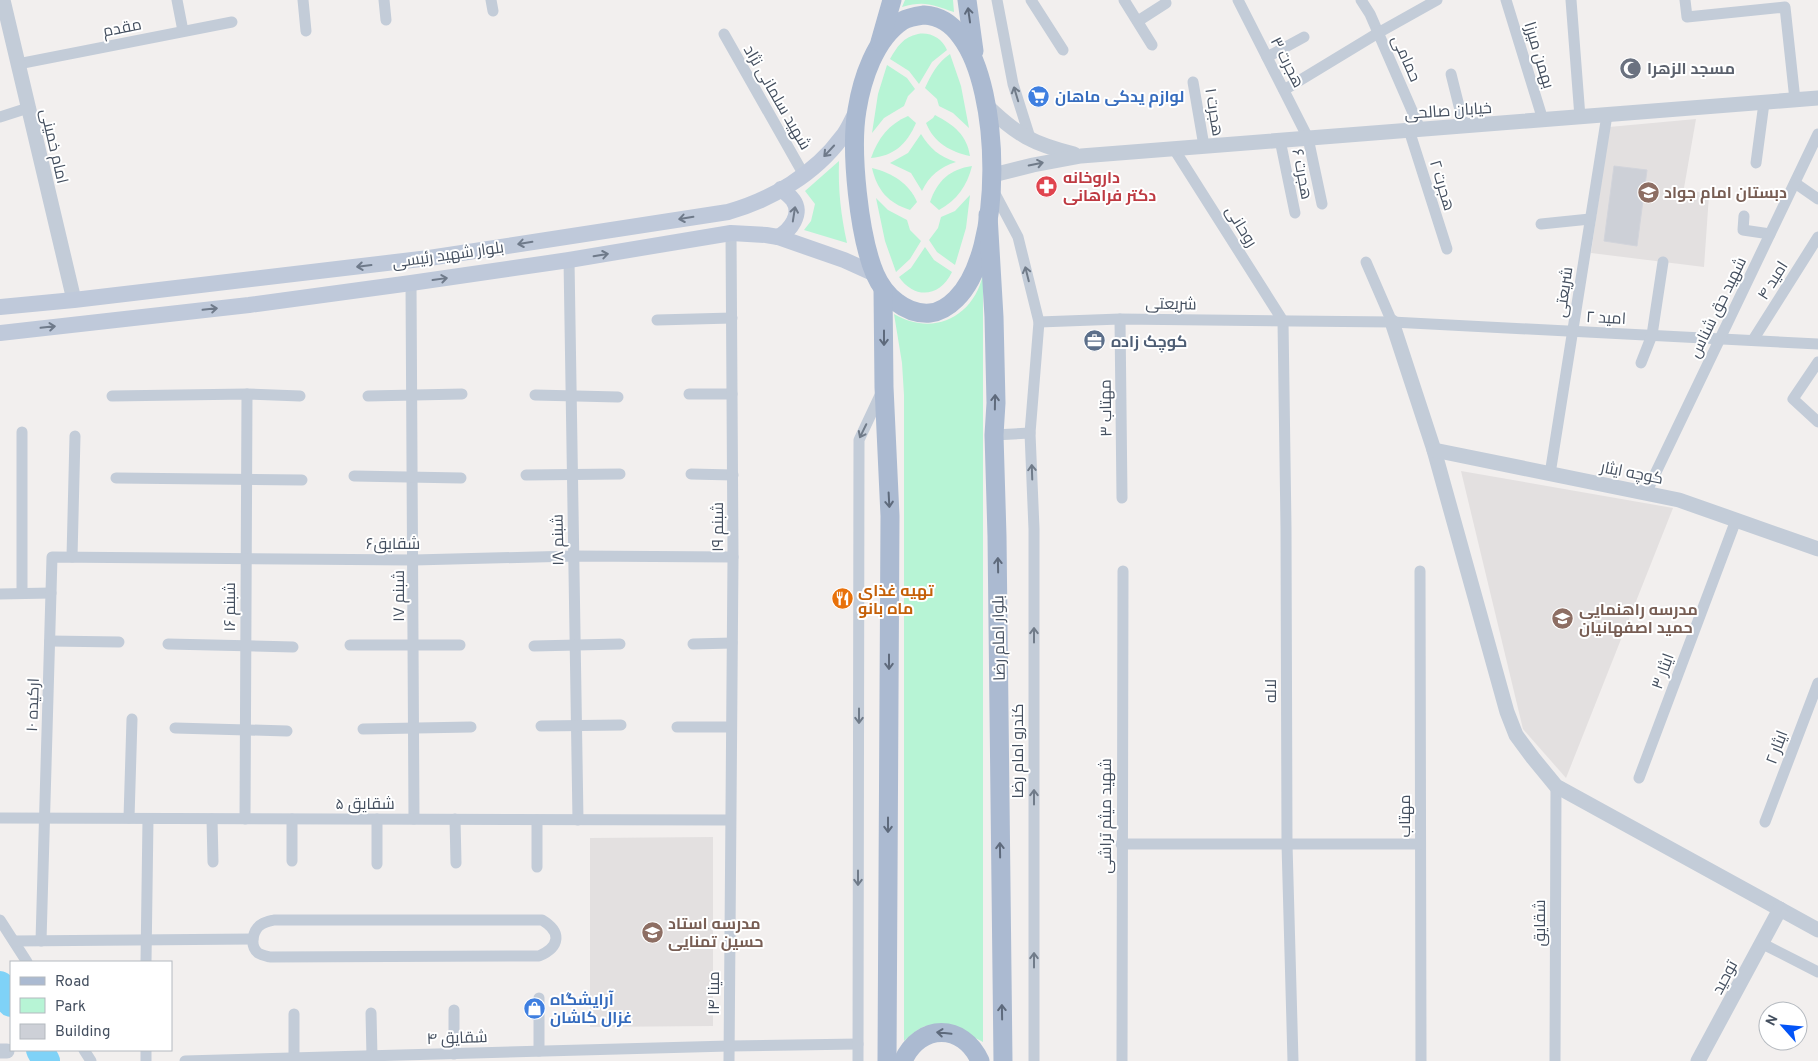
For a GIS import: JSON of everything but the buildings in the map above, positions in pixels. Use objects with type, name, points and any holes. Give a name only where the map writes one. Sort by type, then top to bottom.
[{"type":"main road","points":[[887,1061],[890,516],[879,282],[862,225],[857,191],[855,150],[857,112],[867,73],[878,49],[892,0]]},
{"type":"main road","points":[[879,282],[900,306],[910,310],[931,313],[947,306],[962,293],[976,269],[984,244],[992,181],[987,106],[976,64],[967,0]]},
{"type":"main road","points":[[878,49],[902,21],[924,15],[935,16],[944,20],[961,36],[976,64]]},
{"type":"main road","name":"بلوار شهید رئیسی","points":[[0,307],[429,258],[728,212],[756,203],[781,190],[812,169],[842,137],[857,112]]},
{"type":"main road","points":[[778,237],[790,227],[795,216],[796,207],[794,200],[781,190]]},
{"type":"main road","name":"بلوار امام رضا","points":[[988,216],[994,317],[996,403],[994,435],[997,536],[1003,1061]]},
{"type":"main road","name":"بلوار شهید رئیسی","points":[[0,333],[249,305],[411,283],[570,260],[731,233],[778,237],[844,260],[879,282]]},
{"type":"main road","points":[[904,1061],[909,1050],[917,1041],[939,1031],[951,1033],[966,1042],[974,1049],[980,1061]]},
{"type":"street","name":"امام خمینی","points":[[3,0],[74,300]]},
{"type":"street","points":[[177,0],[183,31]]},
{"type":"street","points":[[303,0],[306,31]]},
{"type":"street","points":[[384,0],[386,20]]},
{"type":"street","points":[[997,0],[1013,84],[1031,141]]},
{"type":"street","points":[[1031,0],[1063,50]]},
{"type":"street","points":[[1124,0],[1152,44]]},
{"type":"street","name":"هجرت ۳","points":[[1238,0],[1308,138],[1322,204]]},
{"type":"street","name":"حمامی","points":[[1361,0],[1378,33],[1415,130]]},
{"type":"street","points":[[1284,90],[1436,0]]},
{"type":"street","name":"بهمن میرزا","points":[[1506,0],[1542,120]]},
{"type":"street","points":[[1571,0],[1580,117]]},
{"type":"street","points":[[1685,0],[1687,16],[1785,3],[1795,100]]},
{"type":"street","points":[[1138,21],[1166,3]]},
{"type":"street","name":"مقدم","points":[[18,64],[232,22]]},
{"type":"street","name":"شهید سلمانی نژاد","points":[[724,34],[804,175]]},
{"type":"street","points":[[1267,57],[1304,37]]},
{"type":"street","points":[[1451,74],[1464,126]]},
{"type":"street","name":"هجرت ۱","points":[[1193,82],[1204,146]]},
{"type":"street","name":"خیابان صالحی","points":[[1080,156],[1818,98]]},
{"type":"street","points":[[1756,163],[1764,103]]},
{"type":"street","points":[[987,106],[1014,131],[1031,141],[1080,156]]},
{"type":"street","points":[[0,118],[28,108]]},
{"type":"street","name":"شریعتی","points":[[1550,474],[1608,115]]},
{"type":"street","name":"هجرت ۲","points":[[1415,130],[1447,249]]},
{"type":"street","name":"شهید حق شناس","points":[[1646,493],[1818,134]]},
{"type":"street","name":"هجرت ۶","points":[[1280,140],[1295,214]]},
{"type":"street","name":"روحانی","points":[[1174,148],[1283,321]]},
{"type":"street","points":[[992,181],[1033,165],[1080,156]]},
{"type":"street","name":"کندرو امام رضا","points":[[992,181],[1018,237],[1038,322],[1030,433],[1034,529],[1034,1061]]},
{"type":"street","points":[[1795,183],[1818,199]]},
{"type":"street","points":[[1744,216],[1743,230],[1770,234]]},
{"type":"street","points":[[1541,224],[1590,219]]},
{"type":"street","name":"شبنم ۱۹","points":[[730,820],[733,556],[731,233]]},
{"type":"street","name":"امید ۴","points":[[1753,340],[1818,238]]},
{"type":"street","name":"شبنم ۱۸","points":[[570,260],[578,820]]},
{"type":"street","points":[[1366,262],[1392,322],[1434,450],[1507,712],[1516,735],[1556,786],[1818,930]]},
{"type":"street","points":[[1641,363],[1652,335],[1662,262]]},
{"type":"street","name":"شبنم ۱۷","points":[[411,283],[414,819]]},
{"type":"street","points":[[657,320],[732,318]]},
{"type":"street","name":"شریعتی","points":[[1038,322],[1120,319],[1392,322]]},
{"type":"street","name":"مهتاب ۳","points":[[1120,319],[1122,498]]},
{"type":"street","name":"لاله","points":[[1283,321],[1287,844],[1293,1061]]},
{"type":"street","name":"امید ۲","points":[[1392,322],[1818,344]]},
{"type":"street","points":[[1818,362],[1793,400],[1818,422]]},
{"type":"street","points":[[858,1061],[859,440],[884,388]]},
{"type":"street","points":[[112,396],[248,394],[300,396]]},
{"type":"street","name":"شبنم ۱۶","points":[[245,819],[248,394]]},
{"type":"street","points":[[368,396],[462,394]]},
{"type":"street","points":[[689,394],[732,394]]},
{"type":"street","points":[[535,395],[618,397]]},
{"type":"street","points":[[22,432],[22,593]]},
{"type":"street","points":[[994,435],[1030,433]]},
{"type":"street","points":[[72,557],[75,436]]},
{"type":"street","name":"کوچه ایثار","points":[[1434,450],[1679,500],[1818,549]]},
{"type":"street","points":[[526,475],[620,474]]},
{"type":"street","points":[[690,474],[733,475]]},
{"type":"street","points":[[354,476],[460,478]]},
{"type":"street","points":[[116,478],[302,480]]},
{"type":"street","name":"ایثار ۳","points":[[1639,778],[1736,520]]},
{"type":"street","name":"شقایق۶","points":[[52,557],[414,560],[574,556],[733,556]]},
{"type":"street","name":"ارکیده ۱۰","points":[[41,941],[52,557]]},
{"type":"street","name":"شهید میثم تراشی","points":[[1122,1061],[1123,571]]},
{"type":"street","name":"مهتاب","points":[[1420,571],[1421,1061]]},
{"type":"street","points":[[0,594],[51,593]]},
{"type":"street","points":[[50,641],[119,642]]},
{"type":"street","points":[[692,644],[732,643]]},
{"type":"street","points":[[168,644],[293,647]]},
{"type":"street","points":[[534,646],[620,644]]},
{"type":"street","points":[[350,645],[460,645]]},
{"type":"street","name":"ایثار ۲","points":[[1765,822],[1818,683]]},
{"type":"street","points":[[129,818],[132,719]]},
{"type":"street","points":[[541,726],[621,725]]},
{"type":"street","points":[[677,726],[731,727]]},
{"type":"street","points":[[362,729],[471,727]]},
{"type":"street","points":[[175,728],[287,731]]},
{"type":"street","name":"شقایق","points":[[1555,1061],[1556,786]]},
{"type":"street","name":"شقایق ۵","points":[[0,818],[730,820]]},
{"type":"street","points":[[146,961],[148,818]]},
{"type":"street","points":[[212,819],[213,862]]},
{"type":"street","points":[[292,819],[292,861]]},
{"type":"street","points":[[377,819],[377,864]]},
{"type":"street","points":[[455,819],[456,863]]},
{"type":"street","points":[[537,820],[537,867]]},
{"type":"street","name":"مینا ۱۴","points":[[729,1061],[730,820]]},
{"type":"street","points":[[1121,844],[1420,844]]},
{"type":"street","name":"توحید","points":[[1698,1061],[1780,909]]},
{"type":"street","points":[[0,920],[26,961]]},
{"type":"street","points":[[274,920],[542,920],[552,926],[556,933],[555,942],[549,951],[538,956],[270,957],[258,953],[254,947],[253,939],[254,932],[260,925],[274,920]]},
{"type":"street","points":[[14,941],[253,939]]},
{"type":"street","points":[[1762,943],[1818,972]]},
{"type":"street","points":[[539,998],[539,1051]]},
{"type":"street","points":[[454,1010],[454,1054]]},
{"type":"street","points":[[371,1013],[372,1056]]},
{"type":"street","points":[[294,1014],[294,1058]]},
{"type":"street","name":"شقایق ۴","points":[[185,1061],[372,1056],[406,1058],[539,1051],[564,1056],[729,1046],[858,1044]]},
{"type":"shaded area","name":"دبستان امام جواد","points":[[1696,119],[1684,188],[1709,195],[1704,267],[1591,253],[1609,127]]},
{"type":"shaded area","name":"مدرسه راهنمایی حمید اصفهانیان","points":[[1461,471],[1673,508],[1566,778],[1523,729]]},
{"type":"shaded area","name":"مدرسه استاد حسین تمنایی","points":[[713,837],[713,1026],[590,1027],[590,838]]},
{"type":"green space","points":[[905,0],[953,0],[954,12],[934,5],[917,4],[902,7]]},
{"type":"green space","points":[[918,34],[927,34],[939,39],[947,50],[932,62],[919,84],[909,71],[890,59],[904,40]]},
{"type":"green space","points":[[950,54],[961,86],[969,128],[953,113],[939,106],[937,99],[925,88],[938,65]]},
{"type":"green space","points":[[887,65],[907,78],[915,89],[908,96],[904,106],[884,118],[872,133],[878,94]]},
{"type":"green space","points":[[935,115],[959,131],[966,142],[970,156],[956,152],[938,141],[926,123]]},
{"type":"green space","points":[[908,116],[916,123],[904,143],[893,152],[871,158],[885,132],[895,123]]},
{"type":"green space","points":[[921,134],[936,151],[956,162],[936,173],[922,191],[911,173],[890,163],[908,153]]},
{"type":"green space","points":[[839,161],[840,203],[847,243],[804,230],[811,221],[815,204],[805,191]]},
{"type":"green space","points":[[972,166],[964,186],[951,202],[939,210],[930,202],[936,188],[945,177],[957,170]]},
{"type":"green space","points":[[872,168],[893,176],[905,184],[917,202],[910,210],[895,204],[885,195],[877,183]]},
{"type":"green space","points":[[970,195],[966,228],[955,265],[937,252],[929,240],[938,228],[941,217],[955,211]]},
{"type":"green space","points":[[876,198],[888,210],[907,220],[910,230],[921,241],[910,259],[896,272],[885,241]]},
{"type":"green space","points":[[925,247],[934,260],[952,272],[941,287],[934,291],[920,292],[905,284],[899,277],[911,268]]},
{"type":"green space","points":[[983,274],[983,1042],[954,1030],[937,1026],[923,1027],[904,1041],[904,395],[902,363],[894,314],[909,321],[923,324],[937,323],[950,319],[971,302]]},
{"type":"waterway","points":[[0,985],[10,1001]]},
{"type":"waterway","points":[[41,1051],[46,1061]]},
{"type":"place","name":"مسجد الزهرا","points":[[1631,68]]},
{"type":"place","name":"لوازم یدکی ماهان","points":[[1039,96]]},
{"type":"place","name":"داروخانه دکتر فراهانی","points":[[1047,186]]},
{"type":"place","name":"دبستان امام جواد","points":[[1648,192]]},
{"type":"place","name":"کوچک زاده","points":[[1095,341]]},
{"type":"place","name":"تهیه غذای ماه بانو","points":[[842,599]]},
{"type":"place","name":"مدرسه راهنمایی حمید اصفهانیان","points":[[1563,618]]},
{"type":"place","name":"مدرسه استاد حسین تمنایی","points":[[652,932]]},
{"type":"place","name":"آرایشگاه غزال کاشان","points":[[534,1008]]}]
